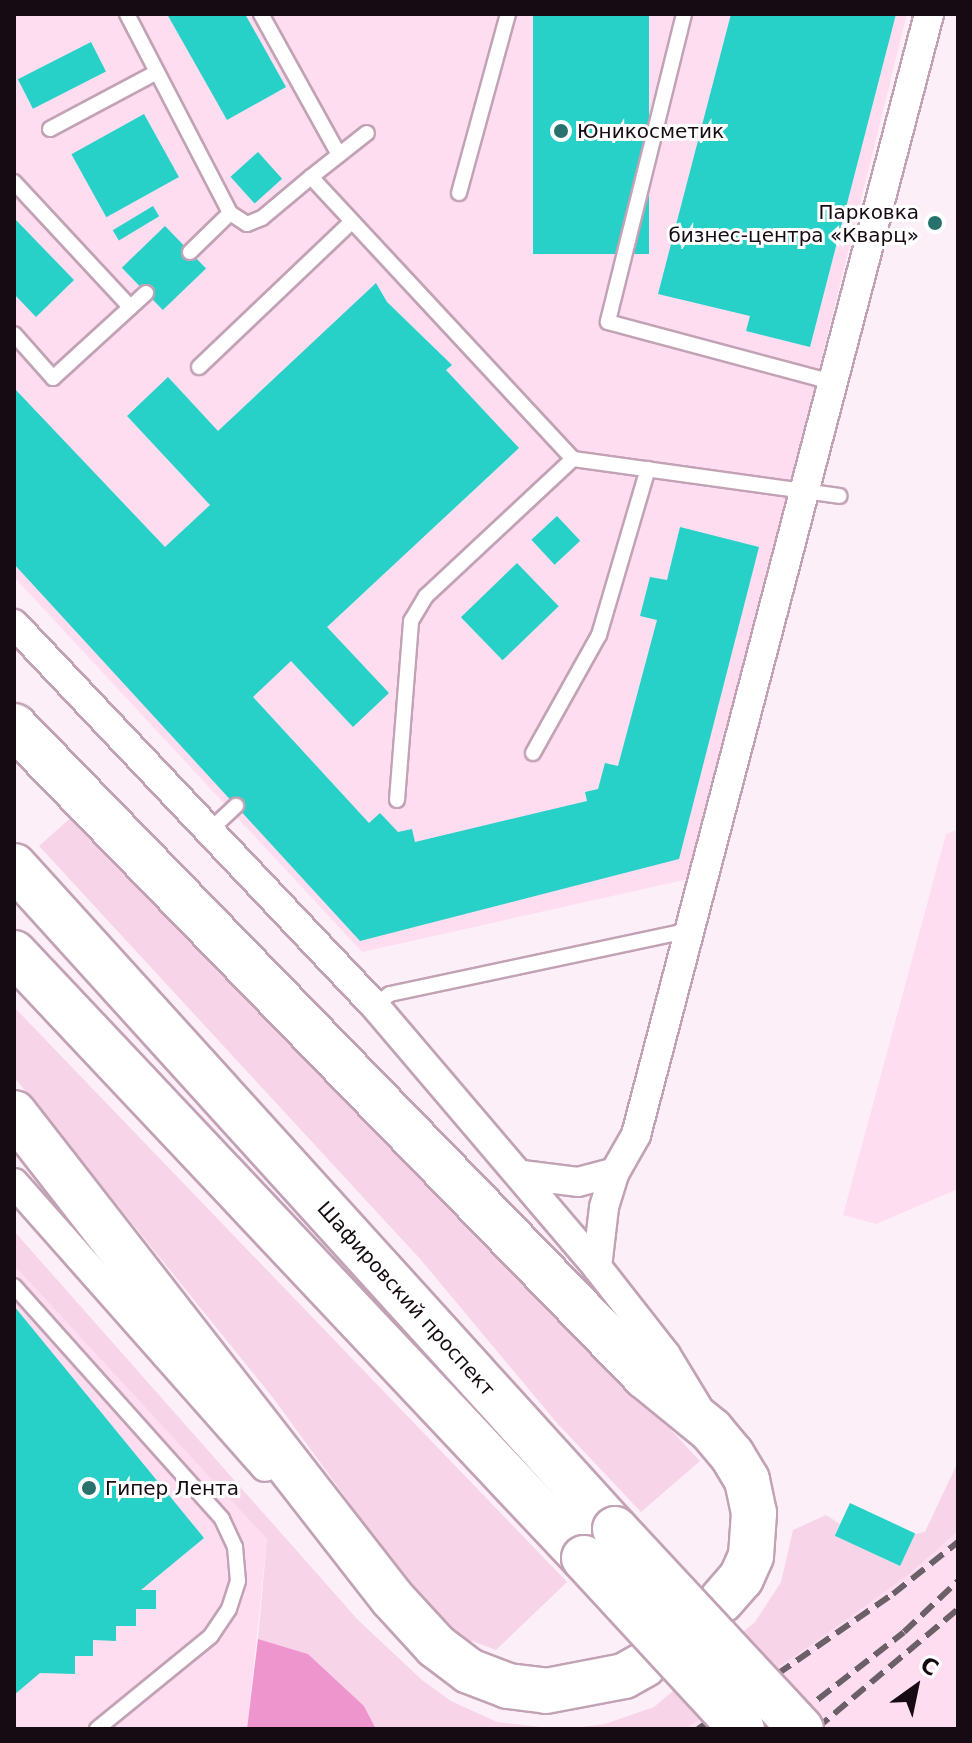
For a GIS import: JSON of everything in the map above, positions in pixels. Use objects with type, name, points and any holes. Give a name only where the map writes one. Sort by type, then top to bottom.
[{"type":"main road","points":[[14,726],[90,800],[646,1377],[711,1430],[747,1480],[754,1513],[751,1556],[741,1578],[721,1601]]},
{"type":"main road","name":"Шафировский проспект","points":[[15,867],[600,1543],[742,1729]]},
{"type":"main road","name":"Шафировский проспект","points":[[14,953],[600,1543],[801,1729]]},
{"type":"main road","points":[[14,1113],[184,1324],[392,1598],[436,1646],[469,1671],[508,1686],[546,1691],[624,1676],[644,1665]]},
{"type":"street","points":[[597,1267],[598,1238],[615,1172],[636,1135],[929,14]]},
{"type":"street","points":[[14,624],[375,1006],[522,1175],[666,1355],[711,1430]]},
{"type":"street","points":[[522,1175],[578,1182],[615,1172]]},
{"type":"street","points":[[14,1183],[324,1534],[392,1598]]},
{"type":"lane","points":[[127,14],[230,213],[247,224],[262,218],[367,133]]},
{"type":"lane","points":[[261,14],[339,155]]},
{"type":"lane","points":[[459,193],[508,14]]},
{"type":"lane","points":[[684,14],[608,322],[835,383]]},
{"type":"lane","points":[[50,129],[157,72]]},
{"type":"lane","points":[[311,177],[573,459],[807,489],[839,496]]},
{"type":"lane","points":[[14,182],[130,307]]},
{"type":"lane","points":[[190,252],[230,213]]},
{"type":"lane","points":[[199,367],[351,222]]},
{"type":"lane","points":[[14,334],[53,378],[146,293]]},
{"type":"lane","points":[[397,800],[411,621],[426,596],[573,459]]},
{"type":"lane","points":[[533,753],[599,635],[648,469]]},
{"type":"lane","points":[[209,831],[236,806]]},
{"type":"lane","points":[[375,1006],[390,994],[690,930]]},
{"type":"lane","points":[[14,1286],[122,1410],[140,1423],[222,1519],[235,1547],[238,1581],[229,1609],[211,1636],[97,1729]]},
{"type":"shaded area","points":[[14,14],[907,14],[693,878],[362,952],[14,577]]},
{"type":"shaded area","points":[[76,813],[700,1461],[641,1512],[557,1423],[421,1260],[39,846]]},
{"type":"shaded area","points":[[958,821],[958,1189],[876,1224],[843,1215],[946,834],[956,830]]},
{"type":"shaded area","points":[[14,1007],[567,1582],[496,1650],[472,1641],[469,1646],[423,1604],[274,1399],[14,1077]]},
{"type":"shaded area","points":[[14,1231],[358,1620],[422,1680],[451,1701],[497,1722],[559,1729],[376,1729],[364,1706],[308,1654],[258,1639],[267,1539],[14,1265]]},
{"type":"shaded area","points":[[14,1253],[267,1539],[247,1729],[14,1729]]},
{"type":"shaded area","points":[[958,1462],[958,1729],[662,1729],[899,1574],[915,1534],[925,1532]]},
{"type":"shaded area","points":[[958,1462],[958,1531],[909,1574],[811,1645],[684,1729],[564,1729],[605,1724],[654,1707],[755,1622],[781,1582],[793,1530],[826,1515],[840,1524],[835,1535],[899,1566],[915,1534],[925,1532]]},
{"type":"shaded area","points":[[258,1639],[308,1654],[364,1706],[376,1729],[247,1729]]},
{"type":"building","points":[[167,14],[245,14],[286,87],[227,120]]},
{"type":"building","name":"Юникосметик","points":[[533,14],[649,14],[649,254],[533,254]]},
{"type":"building","points":[[731,14],[896,14],[810,347],[746,331],[750,316],[658,294]]},
{"type":"building","points":[[91,42],[106,71],[33,109],[18,79]]},
{"type":"building","points":[[144,114],[179,177],[106,217],[71,154]]},
{"type":"building","points":[[258,152],[282,179],[255,204],[231,177]]},
{"type":"building","points":[[153,206],[159,216],[119,240],[113,230]]},
{"type":"building","points":[[14,218],[74,280],[36,317],[14,294]]},
{"type":"building","points":[[165,226],[206,268],[163,310],[122,268]]},
{"type":"building","points":[[376,283],[387,302],[452,365],[446,370],[519,448],[327,627],[389,693],[353,727],[291,661],[253,697],[369,823],[380,813],[398,832],[412,829],[415,842],[587,801],[585,792],[598,789],[605,763],[618,766],[657,620],[640,616],[650,577],[667,580],[680,527],[759,547],[679,859],[360,941],[14,564],[14,388],[165,547],[210,505],[127,416],[168,377],[218,431]]},
{"type":"building","points":[[557,516],[580,541],[555,565],[531,540]]},
{"type":"building","points":[[517,563],[559,606],[503,660],[461,617]]},
{"type":"building","name":"Гипер Лента","points":[[14,1306],[204,1538],[141,1590],[156,1590],[156,1609],[136,1609],[136,1626],[116,1626],[116,1641],[93,1640],[93,1656],[75,1656],[75,1674],[40,1673],[14,1695]]},
{"type":"building","points":[[850,1503],[915,1533],[900,1566],[835,1536]]},
{"type":"railway","points":[[698,1729],[893,1594],[958,1542]]},
{"type":"railway","points":[[780,1729],[904,1632],[958,1581]]},
{"type":"railway","points":[[816,1729],[958,1609]]},
{"type":"place","name":"Юникосметик","points":[[561,131]]},
{"type":"place","name":"Парковка бизнес-центра «Кварц»","points":[[935,223]]},
{"type":"place","name":"Гипер Лента","points":[[89,1488]]}]
